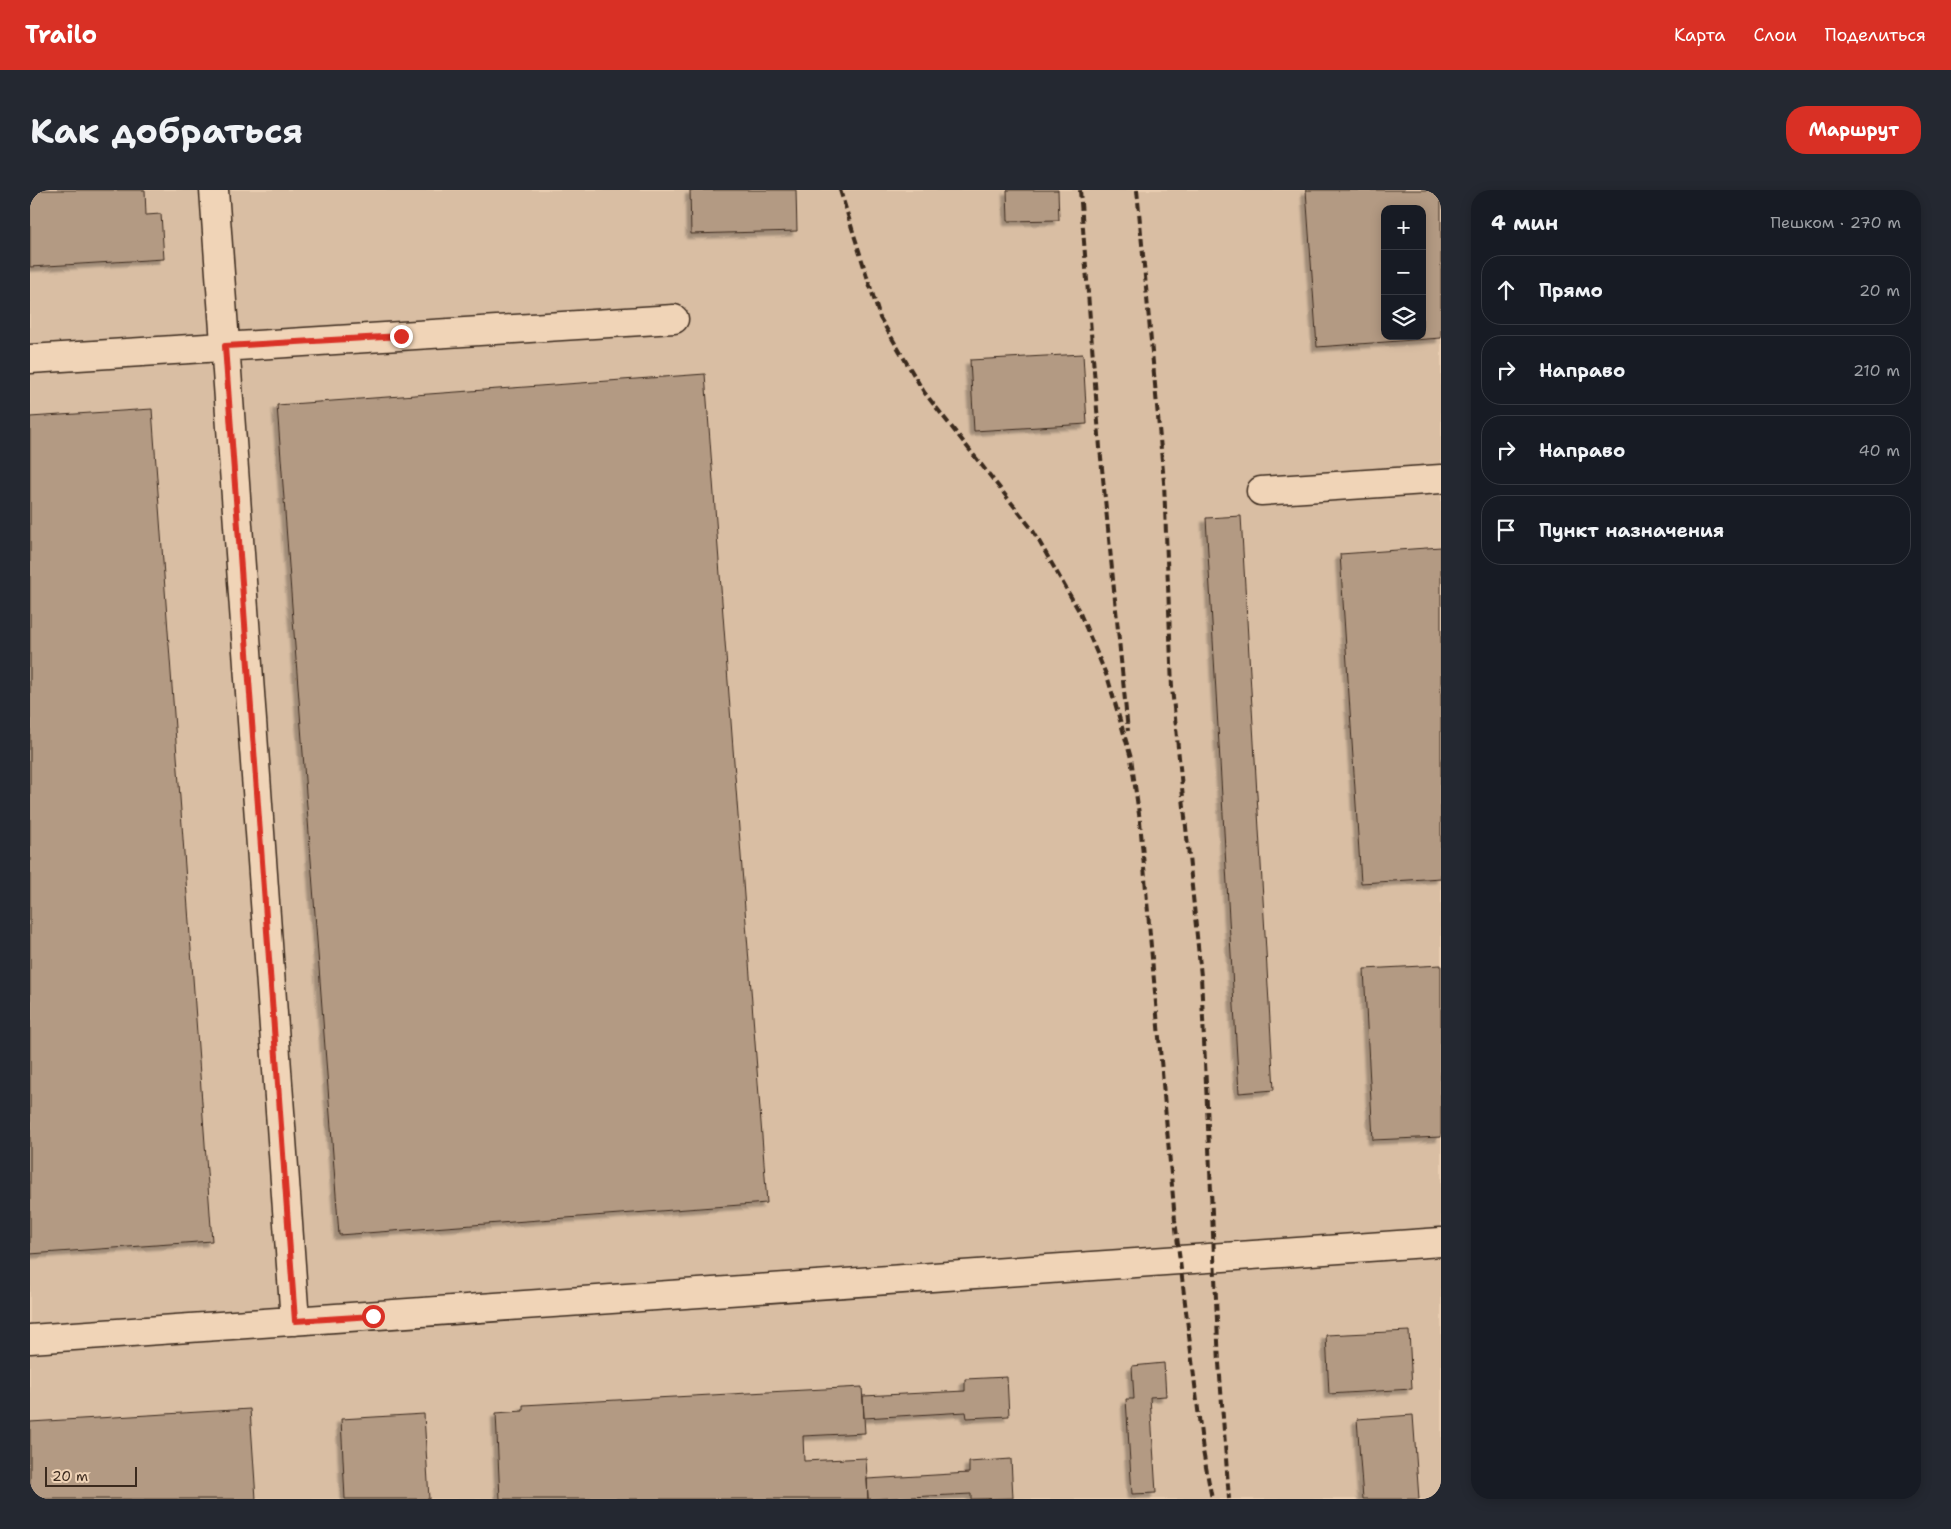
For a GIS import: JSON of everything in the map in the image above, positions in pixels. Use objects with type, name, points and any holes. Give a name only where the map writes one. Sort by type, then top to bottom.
[{"type":"lane","points":[[214,190],[295,1321]]},
{"type":"lane","points":[[30,359],[674,319]]},
{"type":"lane","points":[[1261,491],[1441,478]]},
{"type":"lane","points":[[30,1339],[1441,1242]]},
{"type":"shaded area","points":[[30,190],[1441,190],[1441,1499],[30,1499]]},
{"type":"building","points":[[30,190],[145,190],[146,215],[161,214],[164,259],[30,267]]},
{"type":"building","points":[[690,190],[796,190],[797,231],[691,234]]},
{"type":"building","points":[[1007,190],[1058,190],[1059,220],[1008,221]]},
{"type":"building","points":[[1306,190],[1441,190],[1441,338],[1426,339],[1426,205],[1381,205],[1381,340],[1413,340],[1317,347]]},
{"type":"building","points":[[1083,354],[1087,424],[974,431],[970,360]]},
{"type":"building","points":[[705,374],[767,1203],[339,1235],[277,405]]},
{"type":"building","points":[[152,409],[212,1241],[30,1254],[30,417]]},
{"type":"building","points":[[1241,516],[1274,1090],[1239,1093],[1206,518]]},
{"type":"building","points":[[1441,547],[1441,878],[1361,883],[1340,554]]},
{"type":"building","points":[[1441,965],[1441,1137],[1373,1140],[1364,969]]},
{"type":"building","points":[[1409,1331],[1412,1389],[1329,1394],[1326,1335]]},
{"type":"building","points":[[1164,1363],[1166,1396],[1150,1397],[1156,1493],[1132,1494],[1126,1399],[1134,1399],[1132,1366]]},
{"type":"building","points":[[1007,1377],[1009,1416],[967,1418],[966,1412],[864,1418],[863,1396],[965,1391],[965,1379]]},
{"type":"building","points":[[862,1387],[865,1433],[803,1436],[804,1461],[866,1458],[868,1499],[500,1499],[496,1413],[523,1411],[523,1405]]},
{"type":"building","points":[[250,1409],[256,1499],[30,1499],[30,1422]]},
{"type":"building","points":[[424,1414],[429,1499],[345,1499],[341,1419]]},
{"type":"building","points":[[1413,1415],[1419,1499],[1363,1499],[1357,1419]]},
{"type":"building","points":[[1011,1459],[1013,1498],[971,1499],[971,1494],[868,1499],[867,1479],[969,1473],[969,1462]]},
{"type":"railway","points":[[840,190],[880,318],[924,392],[1032,529],[1079,611],[1108,679],[1131,758],[1140,821],[1175,1220],[1203,1451],[1212,1499]]},
{"type":"railway","points":[[1080,190],[1100,448],[1128,731]]},
{"type":"railway","points":[[1137,190],[1164,482],[1172,688],[1201,976],[1219,1363],[1229,1499]]},
{"type":"route","points":[[373,1316],[295,1321],[225,346],[401,336]]}]
